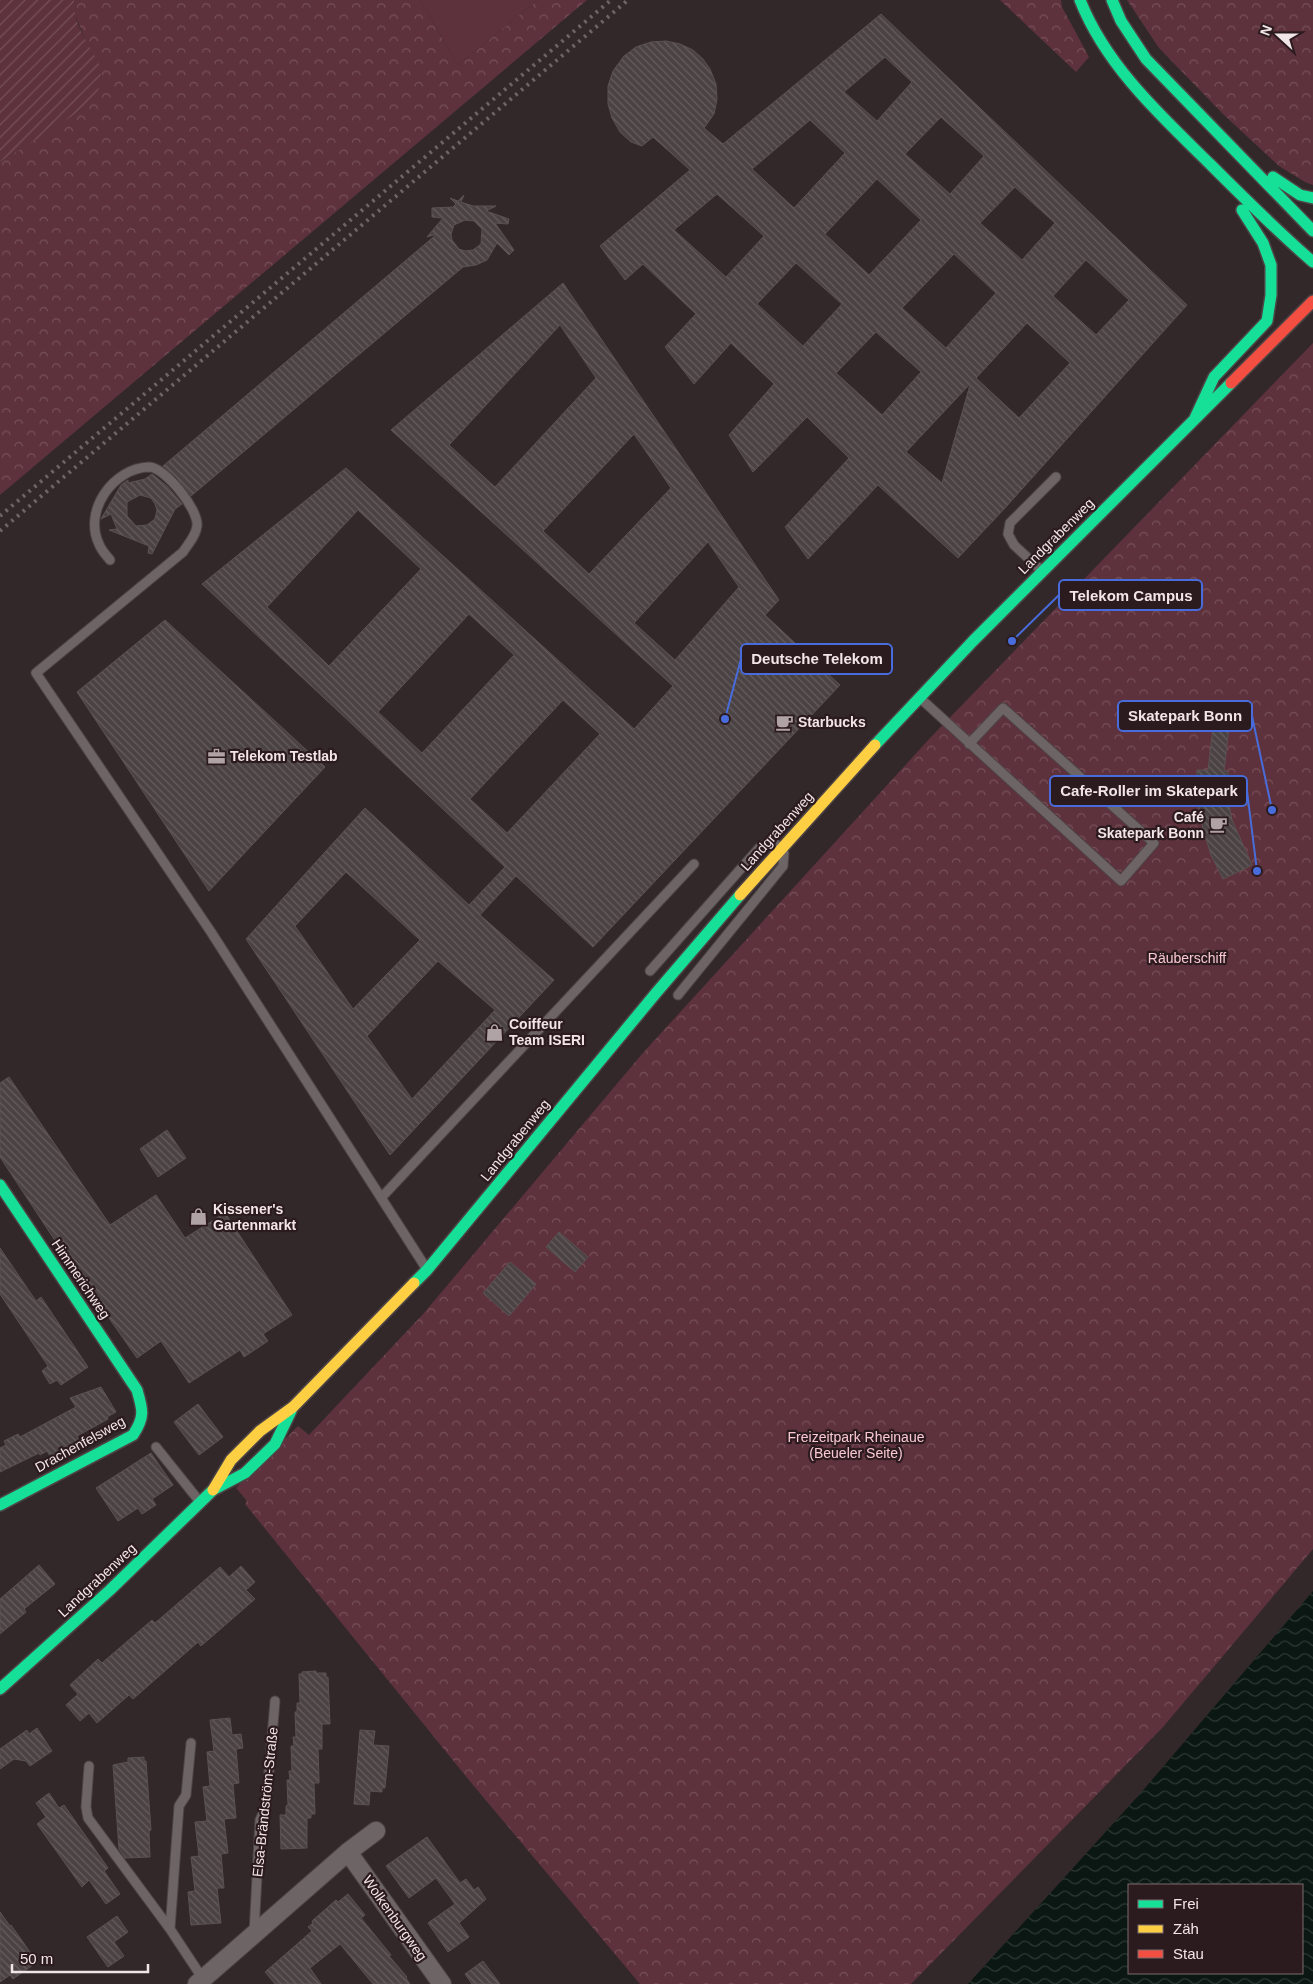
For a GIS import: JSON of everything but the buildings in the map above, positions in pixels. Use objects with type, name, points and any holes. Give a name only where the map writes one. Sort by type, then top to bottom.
[{"type":"main road","points":[[1080,0],[1087,20],[1107,54],[1233,196],[1263,243],[1271,265],[1271,295],[1267,321],[1214,377],[1195,418]]},
{"type":"main road","points":[[1112,0],[1115,9],[1136,44],[1163,78],[1226,139],[1313,231]]},
{"type":"main road","points":[[1226,139],[1271,175],[1300,194],[1313,198]]},
{"type":"main road","points":[[1186,141],[1313,262]]},
{"type":"main road","name":"Landgrabenweg","points":[[0,1689],[110,1590],[201,1502],[213,1490],[231,1460],[260,1431],[293,1408],[427,1270],[656,993],[784,844],[973,641],[1313,301]]},
{"type":"main road","name":"Himmerichweg","points":[[0,1185],[137,1390]]},
{"type":"main road","name":"Drachenfelsweg","points":[[0,1505],[133,1435],[144,1414],[137,1390]]},
{"type":"main road","name":"Landgrabenweg","points":[[213,1490],[245,1474],[275,1444],[293,1408]]},
{"type":"street","points":[[200,1981],[348,1852],[376,1831]]},
{"type":"street","name":"Wolkenburgweg","points":[[348,1852],[442,1984]]},
{"type":"lane","points":[[110,560],[98,544],[95,531],[100,500],[117,479],[126,473],[150,467],[159,469],[187,499],[191,506],[198,524],[195,534],[183,552],[36,673],[211,932],[427,1270]]},
{"type":"lane","points":[[1042,571],[1014,545],[1008,534],[1010,523],[1056,477]]},
{"type":"lane","points":[[920,698],[969,744],[1121,881],[1154,843],[1003,708],[969,744]]},
{"type":"lane","points":[[650,971],[761,846],[784,844],[783,866],[678,995]]},
{"type":"lane","points":[[381,1198],[694,864]]},
{"type":"lane","points":[[156,1447],[201,1502]]},
{"type":"lane","name":"Elsa-Brändström-Straße","points":[[254,1933],[260,1820],[266,1807],[276,1701]]},
{"type":"lane","points":[[170,1930],[179,1806],[186,1795],[192,1743]]},
{"type":"lane","points":[[89,1766],[86,1807],[88,1818],[170,1930],[200,1981]]},
{"type":"green space","points":[[0,0],[74,0],[75,15],[99,64],[101,76],[97,93],[81,110],[0,162]]},
{"type":"green space","points":[[74,0],[420,0],[458,65],[538,0],[587,0],[0,495],[0,162],[78,112],[97,93],[85,39],[73,10]]},
{"type":"green space","points":[[420,0],[538,0],[458,65]]},
{"type":"green space","points":[[1000,0],[1061,0],[1062,7],[1089,57],[1076,72]]},
{"type":"green space","points":[[1127,0],[1313,0],[1313,185],[1279,166],[1223,114],[1159,48]]},
{"type":"green space","name":"Freizeitpark Rheinaue (Beueler Seite)","points":[[1313,343],[1313,1549],[1163,1727],[911,1984],[640,1984],[473,1785],[245,1504],[247,1501],[236,1488],[298,1426],[309,1435],[424,1313],[642,1054],[931,737]]},
{"type":"water","points":[[1313,1591],[1313,1984],[968,1984],[1139,1795]]},
{"type":"railway","points":[[0,516],[611,0]]},
{"type":"railway","points":[[0,531],[628,0]]},
{"type":"traffic: fast","points":[[1080,0],[1104,47],[1136,89],[1173,128],[1313,262]]},
{"type":"traffic: fast","points":[[1112,0],[1121,21],[1146,59],[1313,231]]},
{"type":"traffic: fast","points":[[1273,177],[1300,195],[1313,198]]},
{"type":"traffic: fast","points":[[1195,418],[1214,377],[1267,321],[1271,295],[1271,265],[1263,243],[1242,210]]},
{"type":"traffic: fast","points":[[875,745],[973,641],[1231,383]]},
{"type":"traffic: fast","points":[[414,1283],[427,1270],[656,993],[740,895]]},
{"type":"traffic: fast","points":[[0,1185],[137,1390],[142,1413],[140,1423],[133,1435],[0,1505]]},
{"type":"traffic: fast","points":[[0,1689],[110,1590],[213,1490],[245,1473],[275,1444],[291,1411]]},
{"type":"traffic: slow","points":[[740,895],[875,745]]},
{"type":"traffic: slow","points":[[213,1490],[231,1460],[260,1431],[293,1407],[414,1283]]},
{"type":"traffic: jam","points":[[1231,383],[1313,301]]},
{"type":"place","name":"Telekom Campus","points":[[1012,641]]},
{"type":"place","name":"Deutsche Telekom","points":[[725,719]]},
{"type":"place","name":"Starbucks","points":[[784,722]]},
{"type":"place","name":"Telekom Testlab","points":[[216,756]]},
{"type":"place","name":"Skatepark Bonn","points":[[1272,810]]},
{"type":"place","name":"Café Skatepark Bonn","points":[[1218,825]]},
{"type":"place","name":"Cafe-Roller im Skatepark","points":[[1257,871]]},
{"type":"place","name":"Coiffeur Team ISERI","points":[[495,1032]]},
{"type":"place","name":"Kissener's Gartenmarkt","points":[[199,1217]]},
{"type":"park label","name":"Räuberschiff","points":[[1187,958]]}]
